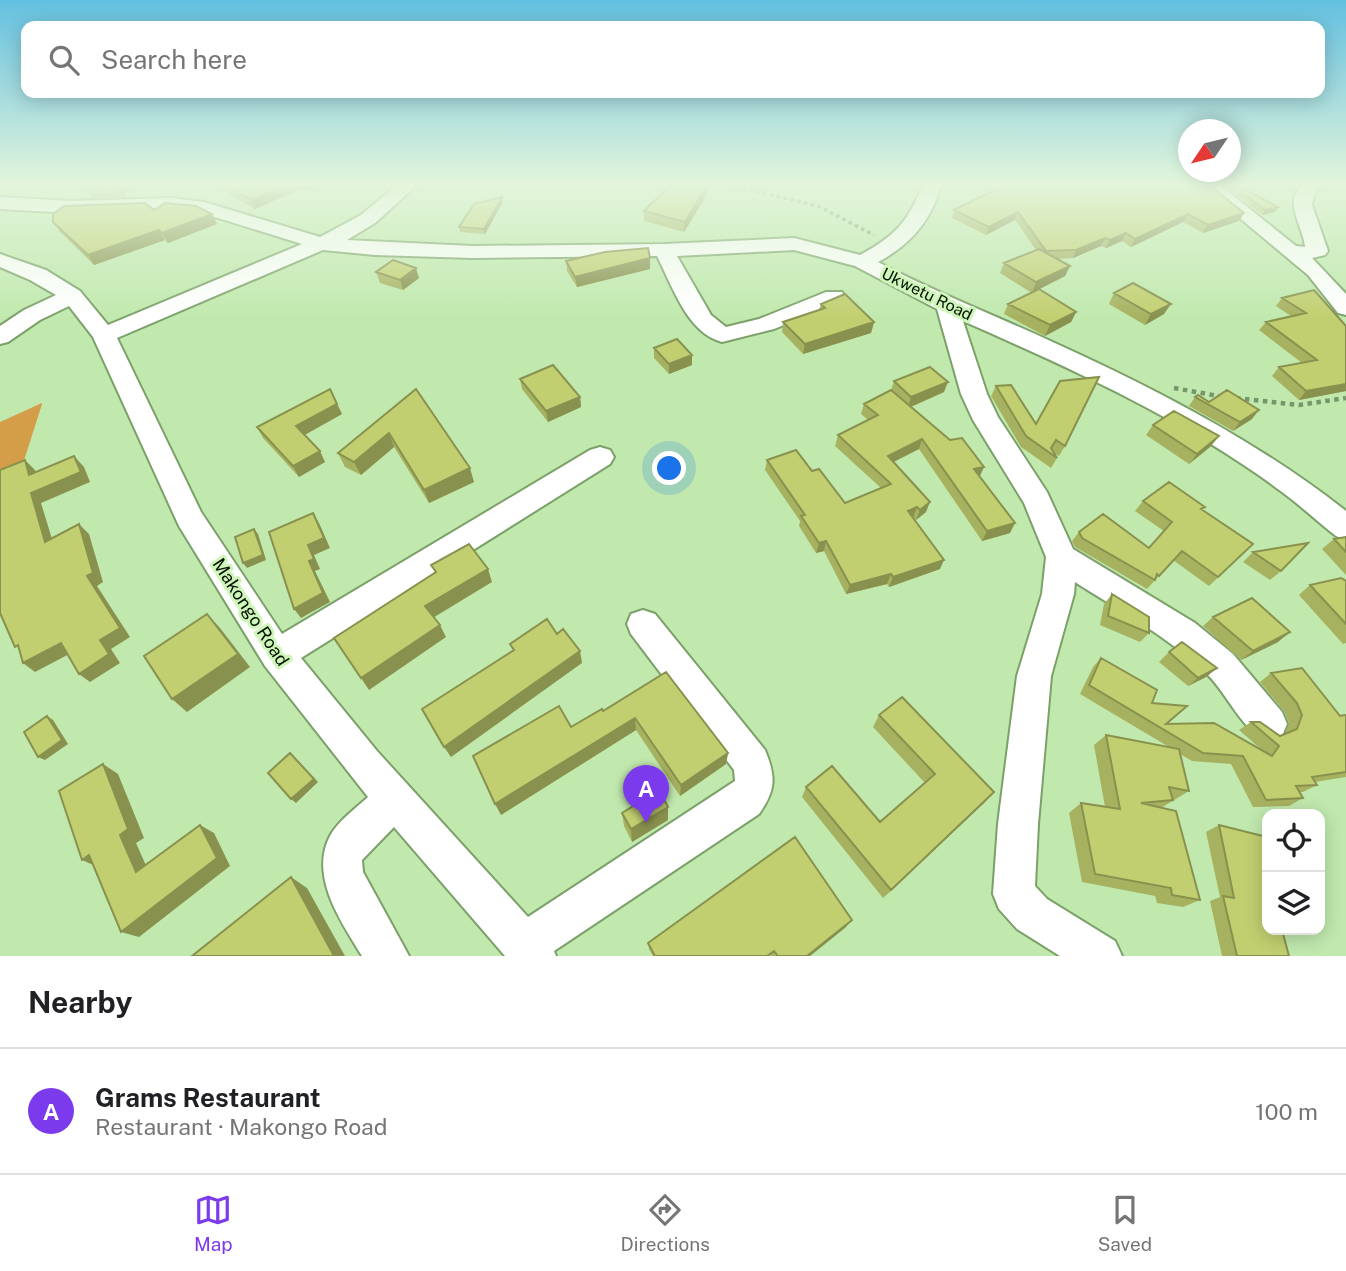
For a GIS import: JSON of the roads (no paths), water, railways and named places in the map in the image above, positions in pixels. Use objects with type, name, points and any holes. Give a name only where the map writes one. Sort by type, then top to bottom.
[{"type":"street","name":"Ukwetu Road","points":[[275,230],[323,244],[375,249],[473,252],[664,250],[794,244],[862,262],[947,305],[1060,355],[1211,432],[1293,485],[1346,528]]},
{"type":"street","points":[[104,335],[323,244],[349,230]]},
{"type":"street","points":[[862,262],[893,246],[911,230]]},
{"type":"street","points":[[1264,230],[1315,271],[1346,308]]},
{"type":"street","points":[[1290,251],[1318,251],[1311,230]]},
{"type":"street","points":[[664,250],[702,319],[722,335],[766,324],[834,297]]},
{"type":"street","name":"Makongo Road","points":[[0,260],[38,275],[72,296],[104,335],[189,518],[277,655],[395,799],[529,951]]},
{"type":"street","points":[[0,337],[32,315],[72,296]]},
{"type":"street","points":[[947,305],[974,394],[986,420],[1037,500],[1060,557],[1058,594],[1034,676],[1018,824],[1014,894],[1032,914],[1100,956]]},
{"type":"street","points":[[277,655],[600,457]]},
{"type":"street","points":[[1060,557],[1183,633],[1221,665],[1269,724]]},
{"type":"street","points":[[529,951],[745,800],[755,787],[752,763],[643,624]]},
{"type":"street","points":[[387,956],[342,877],[340,862],[343,850],[395,799]]},
{"type":"place","name":"Grams Restaurant","points":[[646,823]]}]
